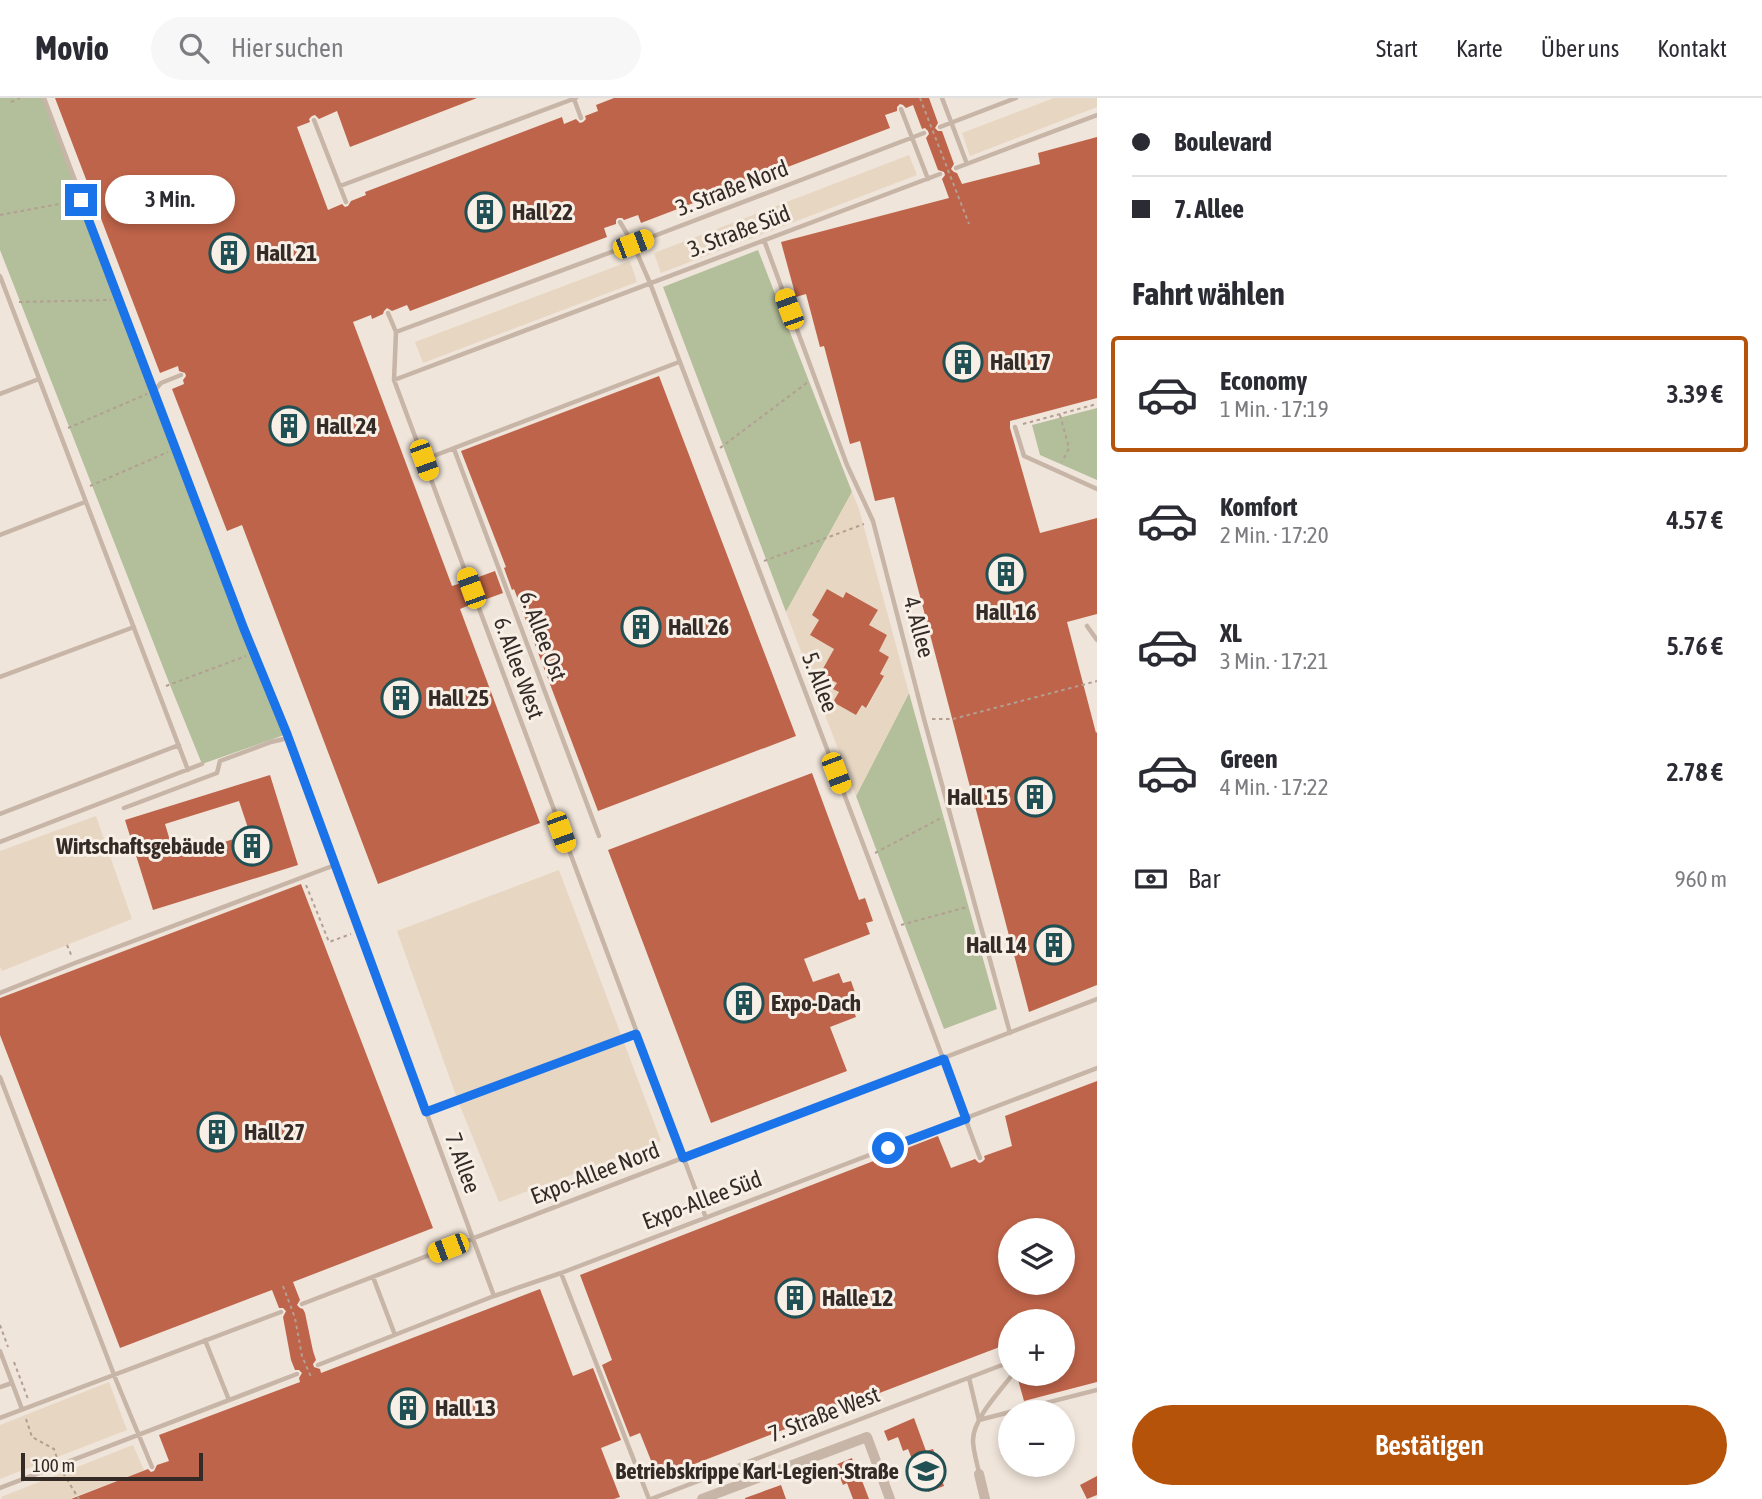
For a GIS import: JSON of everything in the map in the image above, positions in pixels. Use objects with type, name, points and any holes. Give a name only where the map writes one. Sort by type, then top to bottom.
[{"type":"street","points":[[702,1499],[867,1437],[890,1499]]},
{"type":"street","points":[[979,1474],[985,1499]]},
{"type":"lane","name":"7. Allee","points":[[44,98],[253,653],[288,738],[495,1296]]},
{"type":"lane","points":[[340,186],[575,98],[581,117]]},
{"type":"lane","points":[[942,98],[967,164]]},
{"type":"lane","points":[[940,127],[1016,98]]},
{"type":"lane","points":[[901,109],[928,179]]},
{"type":"lane","points":[[956,168],[1097,115]]},
{"type":"lane","points":[[314,120],[346,202]]},
{"type":"lane","name":"3. Straße Nord","points":[[396,332],[924,133]]},
{"type":"lane","name":"3. Straße Süd","points":[[394,380],[940,174]]},
{"type":"lane","name":"5. Allee","points":[[620,222],[633,244],[650,284],[980,1157]]},
{"type":"lane","name":"4. Allee","points":[[764,240],[847,464],[873,521],[1010,1033]]},
{"type":"lane","points":[[0,276],[188,770]]},
{"type":"lane","points":[[388,313],[396,332],[394,380]]},
{"type":"lane","points":[[424,460],[679,362]]},
{"type":"lane","points":[[154,391],[162,383],[181,375]]},
{"type":"lane","points":[[0,394],[39,379]]},
{"type":"lane","name":"6. Allee West","points":[[394,380],[706,1218]]},
{"type":"lane","points":[[1015,426],[1024,456],[1097,489]]},
{"type":"lane","name":"6. Allee Ost","points":[[454,449],[600,836]]},
{"type":"lane","points":[[0,535],[85,502]]},
{"type":"lane","points":[[1087,626],[1097,640]]},
{"type":"lane","points":[[0,677],[134,627]]},
{"type":"lane","points":[[124,808],[217,774],[220,761],[288,738]]},
{"type":"lane","points":[[0,814],[179,744]]},
{"type":"lane","points":[[0,842],[202,764]]},
{"type":"lane","points":[[0,993],[335,865]]},
{"type":"lane","name":"Expo-Allee Nord","points":[[302,1304],[1097,999]]},
{"type":"lane","points":[[426,1112],[636,1034]]},
{"type":"lane","name":"Expo-Allee Süd","points":[[318,1365],[1097,1068]]},
{"type":"lane","points":[[0,1077],[152,1467]]},
{"type":"lane","points":[[561,1273],[650,1499]]},
{"type":"lane","points":[[373,1277],[395,1335]]},
{"type":"lane","points":[[0,1418],[281,1312]]},
{"type":"lane","points":[[205,1340],[229,1400]]},
{"type":"lane","points":[[0,1351],[22,1410]]},
{"type":"lane","name":"7. Straße West","points":[[650,1499],[998,1367]]},
{"type":"lane","points":[[0,1488],[297,1374]]},
{"type":"lane","points":[[969,1378],[979,1420]]},
{"type":"lane","points":[[0,1387],[12,1383]]},
{"type":"lane","points":[[979,1474],[973,1442],[974,1430],[1004,1386]]},
{"type":"lane","points":[[1057,1400],[1097,1390]]},
{"type":"lane","points":[[979,1420],[998,1415]]},
{"type":"path","points":[[11,102],[20,98]]},
{"type":"path","points":[[920,98],[969,224]]},
{"type":"path","points":[[0,215],[81,200]]},
{"type":"path","points":[[10,302],[119,300]]},
{"type":"path","points":[[714,453],[814,377]]},
{"type":"path","points":[[59,431],[154,391]]},
{"type":"path","points":[[1015,426],[1097,404]]},
{"type":"path","points":[[1057,471],[1069,448],[1060,414]]},
{"type":"path","points":[[81,490],[176,449]]},
{"type":"path","points":[[756,564],[873,521]]},
{"type":"path","points":[[158,690],[253,653]]},
{"type":"path","points":[[924,719],[953,719],[1097,681]]},
{"type":"path","points":[[868,857],[950,813]]},
{"type":"path","points":[[302,876],[329,942]]},
{"type":"path","points":[[893,927],[975,904]]},
{"type":"path","points":[[325,943],[359,931]]},
{"type":"path","points":[[283,1286],[295,1318],[302,1356],[311,1377]]},
{"type":"path","points":[[0,1325],[9,1348]]},
{"type":"path","points":[[13,1360],[31,1406]]},
{"type":"path","points":[[22,1410],[32,1437],[54,1449],[79,1499]]},
{"type":"green space","points":[[0,98],[44,98],[287,734],[202,764],[0,250]]},
{"type":"green space","points":[[758,250],[852,492],[786,612],[663,287]]},
{"type":"green space","points":[[1097,408],[1097,480],[1040,455],[1032,425]]},
{"type":"green space","points":[[909,693],[997,1009],[944,1029],[856,796]]},
{"type":"shaded area","points":[[1054,98],[1097,98],[1097,107],[970,156],[962,133]]},
{"type":"shaded area","points":[[909,155],[917,175],[661,273],[654,253]]},
{"type":"shaded area","points":[[630,261],[637,282],[423,363],[415,342]]},
{"type":"shaded area","points":[[852,492],[909,693],[856,796],[786,612]],"holes":[[[847,592],[878,610],[869,625],[887,635],[879,651],[889,657],[880,674],[884,677],[867,708],[862,705],[856,715],[834,702],[839,692],[834,689],[837,683],[821,674],[834,649],[810,635],[819,620]]]},
{"type":"shaded area","points":[[96,816],[132,919],[2,971],[0,851]]},
{"type":"shaded area","points":[[559,870],[661,1141],[499,1202],[458,1101],[397,931]]},
{"type":"shaded area","points":[[109,1382],[127,1430],[0,1479],[0,1425]]},
{"type":"shaded area","points":[[133,1445],[144,1470],[69,1499],[1,1497]]},
{"type":"building","points":[[55,98],[477,98],[350,147],[337,111],[319,119],[315,115],[312,116],[310,122],[297,127],[328,210],[342,204],[348,206],[351,201],[366,195],[365,192],[562,117],[564,124],[576,119],[580,123],[583,122],[585,116],[598,111],[596,105],[614,98],[929,98],[938,123],[935,128],[942,131],[954,164],[951,169],[957,173],[962,184],[1040,164],[1038,153],[1097,137],[1097,398],[1010,421],[1010,428],[1040,533],[1097,518],[1097,614],[1067,622],[1097,732],[1097,985],[1029,1012],[894,497],[875,501],[860,441],[850,444],[824,346],[820,347],[806,294],[796,297],[781,242],[949,198],[942,179],[944,172],[938,170],[926,138],[928,131],[922,129],[913,105],[906,108],[900,104],[897,111],[885,115],[890,128],[641,223],[638,215],[624,220],[618,218],[616,224],[604,228],[607,237],[410,311],[407,305],[392,311],[387,308],[383,314],[372,319],[371,315],[353,322],[452,586],[464,582],[472,604],[460,609],[540,823],[378,884],[242,525],[227,531],[172,389],[184,384],[185,373],[179,371],[178,366],[160,373]]},
{"type":"building","name":"Hall 26","points":[[659,376],[796,736],[598,811],[461,451]]},
{"type":"building","points":[[495,571],[503,593],[481,601],[473,579]]},
{"type":"building","points":[[827,589],[843,598],[846,592],[878,610],[869,625],[887,635],[879,651],[889,657],[880,674],[884,676],[866,708],[862,705],[856,715],[833,702],[839,692],[833,689],[837,683],[820,674],[834,649],[810,635],[819,620],[812,615]]},
{"type":"building","name":"Expo-Dach","points":[[812,773],[859,900],[865,898],[873,921],[866,923],[870,934],[804,959],[813,982],[839,973],[843,983],[851,981],[859,1004],[852,1006],[856,1017],[830,1027],[847,1071],[711,1123],[608,850]]},
{"type":"building","name":"Wirtschaftsgebäude","points":[[270,775],[298,865],[153,910],[125,820]],"holes":[[[239,801],[250,834],[175,857],[165,824]]]},
{"type":"building","name":"Hall 27","points":[[301,884],[433,1228],[293,1282],[300,1300],[297,1305],[305,1313],[316,1360],[314,1367],[320,1369],[321,1373],[540,1289],[573,1376],[593,1368],[621,1440],[601,1448],[620,1497],[71,1499],[148,1469],[154,1471],[157,1465],[169,1461],[159,1435],[300,1382],[302,1373],[295,1370],[291,1360],[283,1317],[286,1311],[279,1308],[272,1290],[120,1348],[0,1035],[0,998]]},
{"type":"building","name":"Halle 12","points":[[1097,1081],[1097,1382],[1024,1400],[1020,1386],[1075,1386],[1075,1309],[998,1309],[998,1348],[658,1478],[640,1433],[630,1437],[602,1365],[612,1360],[580,1275],[938,1136],[951,1168],[975,1159],[979,1163],[982,1162],[984,1156],[1012,1146],[1005,1116]]},
{"type":"building","points":[[914,1418],[926,1451],[933,1449],[944,1479],[944,1486],[928,1492],[925,1486],[923,1487],[908,1449],[903,1451],[898,1437],[888,1441],[884,1431]]},
{"type":"building","points":[[852,1458],[869,1499],[853,1499],[847,1483],[843,1485],[835,1465]]},
{"type":"building","points":[[1097,1476],[1097,1495],[1087,1499],[1080,1485]]},
{"type":"building","points":[[781,1485],[786,1499],[745,1499],[745,1498]]},
{"type":"place","name":"Hall 22","points":[[485,212]]},
{"type":"place","name":"Hall 21","points":[[229,253]]},
{"type":"place","name":"Hall 17","points":[[963,362]]},
{"type":"place","name":"Hall 24","points":[[289,426]]},
{"type":"place","name":"Hall 16","points":[[1006,574]]},
{"type":"place","name":"Hall 26","points":[[641,627]]},
{"type":"place","name":"Hall 25","points":[[401,698]]},
{"type":"place","name":"Hall 15","points":[[1035,797]]},
{"type":"place","name":"Wirtschaftsgebäude","points":[[252,846]]},
{"type":"place","name":"Hall 14","points":[[1054,945]]},
{"type":"place","name":"Expo-Dach","points":[[744,1003]]},
{"type":"place","name":"Hall 27","points":[[217,1132]]},
{"type":"place","name":"Halle 12","points":[[795,1298]]},
{"type":"place","name":"Hall 13","points":[[408,1408]]},
{"type":"place","name":"Betriebskrippe Karl-Legien-Straße","points":[[926,1471]]},
{"type":"route","points":[[81,200],[244,629],[287,734],[426,1112],[636,1034],[683,1158],[944,1059],[966,1119],[888,1148]]}]
